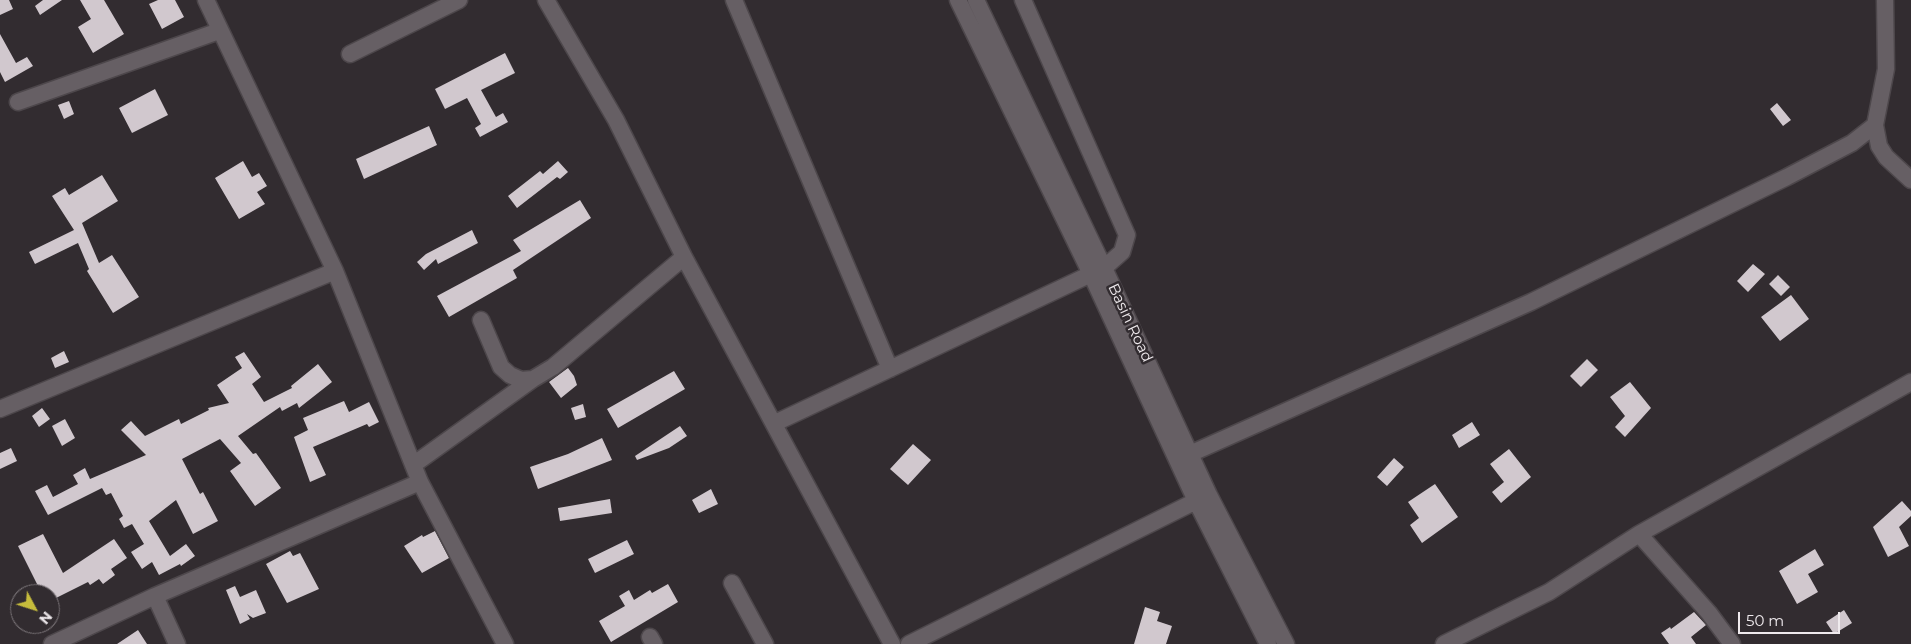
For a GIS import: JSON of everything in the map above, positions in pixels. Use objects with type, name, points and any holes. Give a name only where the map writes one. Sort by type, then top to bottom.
[{"type":"street","points":[[206,0],[219,31],[335,271],[420,482],[505,644]]},
{"type":"street","points":[[350,54],[459,0]]},
{"type":"street","points":[[546,0],[616,120],[684,256],[892,644]]},
{"type":"street","points":[[734,0],[890,369]]},
{"type":"street","name":"Basin Road","points":[[958,0],[1002,72],[1098,271],[1192,453],[1209,495],[1286,644]]},
{"type":"street","name":"Basin Road","points":[[976,0],[1002,72]]},
{"type":"street","points":[[775,423],[1098,271],[1122,252],[1127,235],[1023,0]]},
{"type":"street","points":[[1885,0],[1886,69],[1875,125],[1878,146],[1886,157],[1911,180]]},
{"type":"street","points":[[18,102],[219,31]]},
{"type":"street","points":[[1192,453],[1531,302],[1787,177],[1852,143],[1875,125]]},
{"type":"street","points":[[413,465],[533,379],[553,367],[684,256]]},
{"type":"street","points":[[0,409],[335,271]]},
{"type":"street","name":"Basin Road","points":[[1098,271],[1196,501],[1268,644]]},
{"type":"street","points":[[481,320],[501,367],[521,380],[533,379]]},
{"type":"street","points":[[1444,644],[1549,592],[1638,534],[1911,382]]},
{"type":"street","points":[[52,644],[155,596],[420,482]]},
{"type":"street","points":[[909,644],[1196,501]]},
{"type":"street","points":[[1638,534],[1709,613],[1732,644]]},
{"type":"street","points":[[732,583],[765,644]]},
{"type":"street","points":[[155,596],[177,644]]},
{"type":"building","points":[[0,0],[9,0],[13,9],[0,15]]},
{"type":"building","points":[[43,0],[62,0],[40,15],[35,6]]},
{"type":"building","points":[[80,0],[104,0],[124,34],[93,53],[78,27],[91,19]]},
{"type":"building","points":[[158,0],[175,0],[184,17],[162,29],[149,4]]},
{"type":"building","points":[[0,34],[16,63],[27,57],[33,66],[5,82],[0,72]]},
{"type":"building","points":[[505,53],[515,73],[481,90],[496,117],[503,113],[508,122],[480,137],[475,128],[481,124],[467,98],[445,109],[435,89]]},
{"type":"building","points":[[155,89],[168,115],[132,133],[119,108]]},
{"type":"building","points":[[69,101],[74,114],[64,119],[58,105]]},
{"type":"building","points":[[1777,103],[1791,120],[1783,126],[1770,109]]},
{"type":"building","points":[[429,126],[437,145],[364,179],[356,159]]},
{"type":"building","points":[[243,161],[252,177],[259,173],[267,186],[257,192],[265,204],[239,219],[215,178]]},
{"type":"building","points":[[558,161],[568,172],[560,179],[557,177],[517,208],[508,196],[540,171],[543,174]]},
{"type":"building","points":[[102,175],[118,201],[82,223],[99,263],[112,255],[139,297],[113,313],[87,271],[89,269],[78,243],[35,264],[29,252],[74,230],[52,196],[65,188],[69,195]]},
{"type":"building","points":[[580,200],[591,218],[513,270],[517,278],[449,317],[437,296],[521,251],[513,240]]},
{"type":"building","points":[[472,230],[478,243],[438,264],[436,259],[424,270],[417,262],[426,254]]},
{"type":"building","points":[[1753,264],[1765,274],[1748,292],[1737,281]]},
{"type":"building","points":[[1778,275],[1790,287],[1781,296],[1769,284]]},
{"type":"building","points":[[1791,295],[1809,319],[1780,341],[1761,317]]},
{"type":"building","points":[[64,351],[69,362],[55,368],[51,358]]},
{"type":"building","points":[[244,352],[261,377],[252,384],[264,402],[292,388],[291,386],[318,364],[332,382],[299,408],[297,403],[282,411],[280,407],[238,436],[253,454],[256,453],[281,488],[255,506],[230,471],[241,463],[220,439],[182,459],[200,494],[203,492],[218,521],[193,534],[176,500],[149,521],[170,556],[186,544],[195,556],[181,566],[180,564],[159,575],[152,562],[142,569],[131,552],[144,544],[132,524],[124,528],[119,519],[123,516],[111,493],[106,495],[102,488],[48,515],[35,491],[47,485],[53,497],[78,484],[73,475],[85,468],[90,479],[146,455],[121,430],[131,421],[145,436],[179,419],[181,424],[209,410],[208,408],[229,403],[217,385],[242,368],[235,357]]},
{"type":"building","points":[[1587,359],[1598,370],[1581,387],[1570,376]]},
{"type":"building","points":[[568,368],[574,376],[577,385],[561,398],[549,382]]},
{"type":"building","points":[[674,371],[685,389],[618,428],[607,409]]},
{"type":"building","points":[[1630,382],[1651,408],[1625,437],[1615,427],[1625,416],[1610,397]]},
{"type":"building","points":[[344,401],[349,412],[369,402],[379,422],[369,427],[367,424],[313,447],[326,475],[310,482],[294,437],[308,430],[303,418]]},
{"type":"building","points":[[583,404],[586,417],[575,420],[571,408]]},
{"type":"building","points":[[42,408],[50,419],[39,427],[32,416]]},
{"type":"building","points":[[65,419],[75,438],[62,446],[52,426]]},
{"type":"building","points":[[1472,422],[1480,435],[1459,448],[1452,435]]},
{"type":"building","points":[[680,426],[687,436],[669,448],[637,460],[635,456]]},
{"type":"building","points":[[602,438],[612,460],[538,489],[530,467],[568,454]]},
{"type":"building","points":[[913,444],[931,460],[908,485],[890,469]]},
{"type":"building","points":[[11,448],[17,461],[0,469],[0,453]]},
{"type":"building","points":[[1509,449],[1531,477],[1501,503],[1492,492],[1504,482],[1490,464]]},
{"type":"building","points":[[1394,458],[1404,467],[1387,486],[1377,477]]},
{"type":"building","points":[[1435,484],[1458,517],[1422,543],[1410,525],[1419,518],[1408,502]]},
{"type":"building","points":[[711,489],[718,504],[699,513],[692,500]]},
{"type":"building","points":[[610,499],[612,513],[560,521],[558,508]]},
{"type":"building","points":[[1902,501],[1911,511],[1911,516],[1899,527],[1909,546],[1888,557],[1873,527]]},
{"type":"building","points":[[435,531],[449,558],[422,573],[404,546],[422,535],[423,537]]},
{"type":"building","points":[[43,534],[63,573],[114,539],[127,558],[111,569],[115,575],[103,584],[99,579],[90,585],[88,582],[60,596],[60,584],[37,584],[18,546]]},
{"type":"building","points":[[627,540],[634,554],[595,573],[588,559]]},
{"type":"building","points":[[1815,549],[1824,565],[1808,574],[1818,592],[1797,604],[1779,571]]},
{"type":"building","points":[[290,551],[293,556],[300,553],[319,589],[287,603],[266,564]]},
{"type":"building","points":[[668,584],[678,602],[611,642],[599,621],[625,606],[619,596],[629,590],[634,600],[650,590],[652,593]]},
{"type":"building","points":[[235,586],[240,597],[256,590],[266,613],[253,618],[247,614],[250,619],[240,624],[226,590]]},
{"type":"building","points":[[1145,607],[1160,612],[1157,621],[1172,626],[1166,644],[1134,644]]},
{"type":"building","points":[[1844,610],[1852,623],[1834,634],[1826,622]]},
{"type":"building","points":[[1694,612],[1706,625],[1691,637],[1696,644],[1669,644],[1661,633],[1670,627],[1671,629]]},
{"type":"building","points":[[138,630],[147,644],[117,644]]}]
